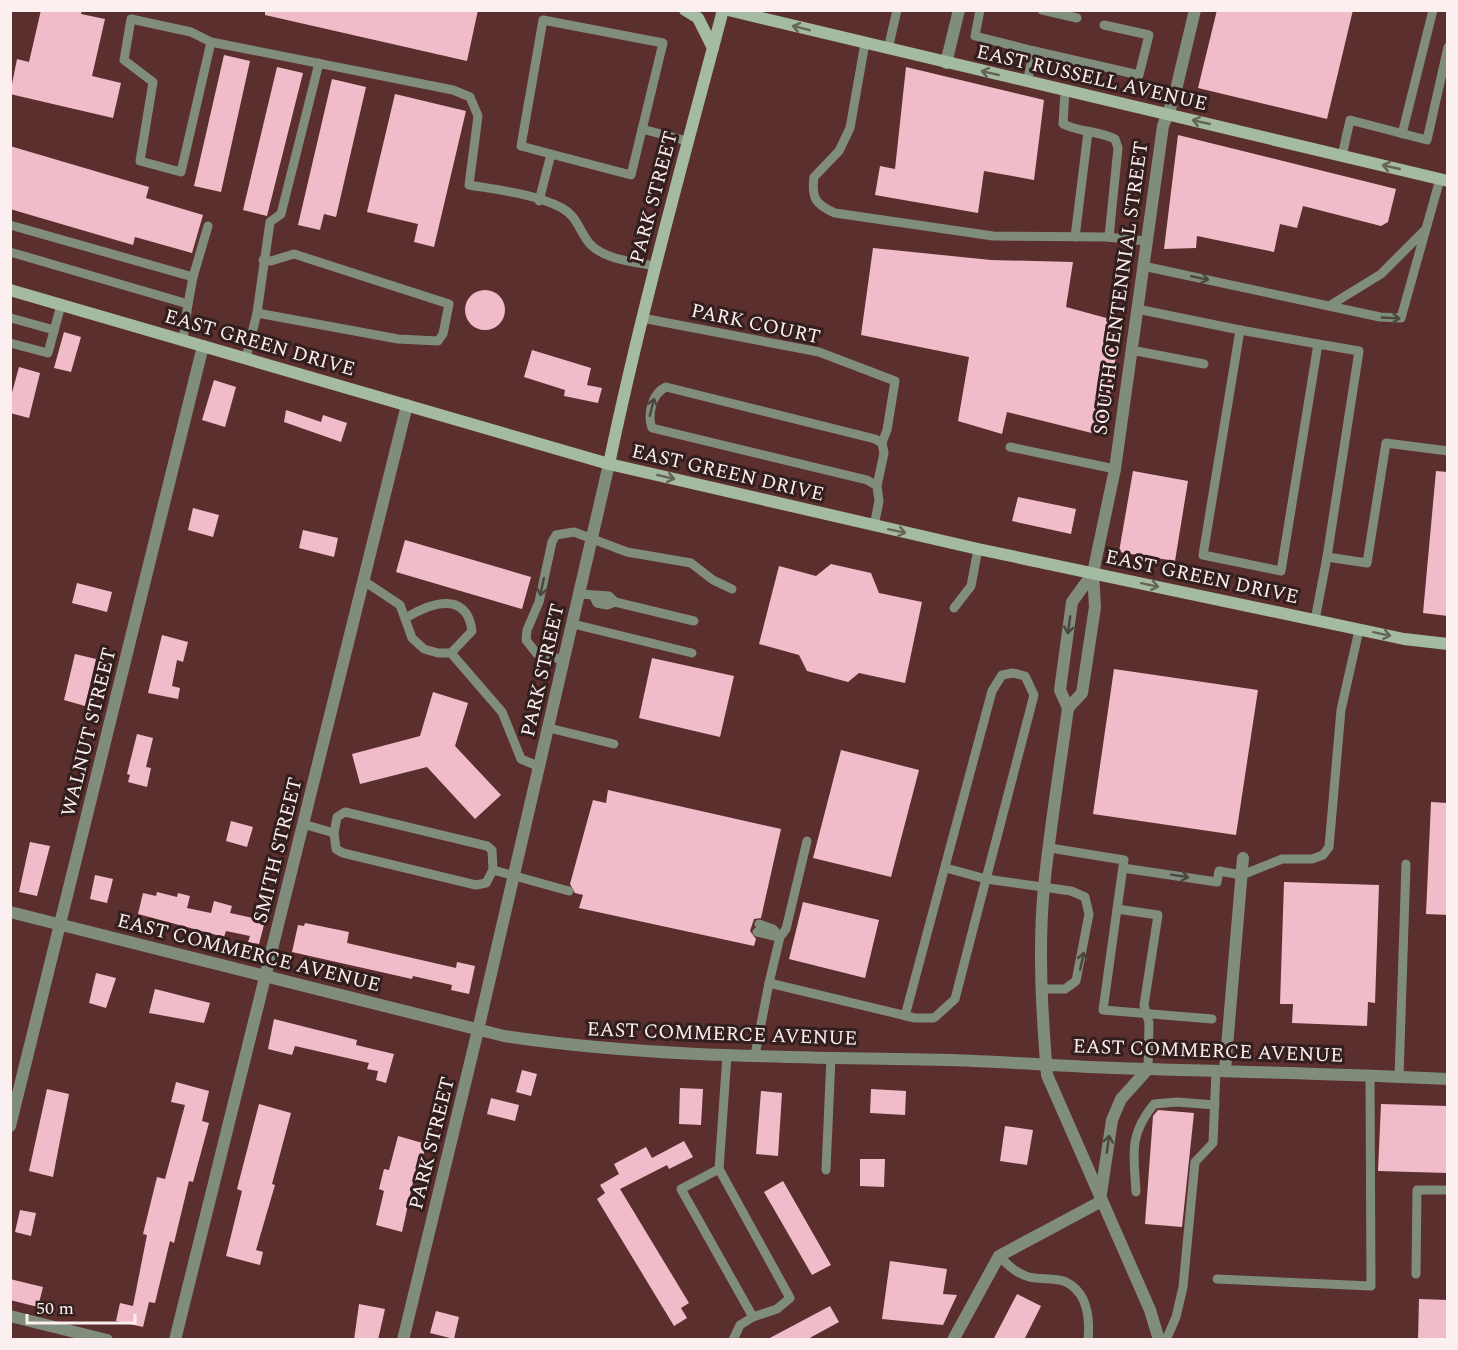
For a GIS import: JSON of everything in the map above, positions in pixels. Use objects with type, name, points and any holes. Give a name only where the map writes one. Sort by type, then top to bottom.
[{"type":"main road","points":[[685,10],[698,18],[713,48]]},
{"type":"main road","name":"PARK STREET","points":[[609,464],[642,318],[723,10]]},
{"type":"main road","name":"EAST RUSSELL AVENUE","points":[[728,10],[1444,180]]},
{"type":"main road","name":"EAST GREEN DRIVE","points":[[10,290],[609,464],[978,549],[1359,630],[1448,644]]},
{"type":"street","points":[[946,63],[959,10]]},
{"type":"street","name":"SOUTH CENTENNIAL STREET","points":[[1068,708],[1082,693],[1095,607],[1093,573],[1114,469],[1163,126],[1174,98],[1196,10]]},
{"type":"street","name":"WALNUT STREET","points":[[10,1126],[203,346]]},
{"type":"street","name":"SMITH STREET","points":[[175,1340],[407,405]]},
{"type":"street","name":"PARK STREET","points":[[403,1340],[540,767],[609,464]]},
{"type":"street","name":"SOUTH CENTENNIAL STREET","points":[[1093,573],[1072,602],[1060,690],[1068,708],[1044,888],[1041,988],[1047,1075],[1100,1202],[1149,1310],[1159,1340]]},
{"type":"street","points":[[1221,1070],[1238,875],[1243,858]]},
{"type":"street","name":"EAST COMMERCE AVENUE","points":[[10,912],[478,1030],[567,1046],[727,1055],[1046,1063],[1148,1069],[1448,1078]]},
{"type":"street","points":[[953,1340],[999,1256],[1100,1202],[1112,1120],[1121,1099],[1148,1069]]},
{"type":"street","points":[[10,1316],[107,1340]]},
{"type":"lane","points":[[888,49],[897,10]]},
{"type":"lane","points":[[980,10],[975,36],[1139,75],[1149,35],[1104,25]]},
{"type":"lane","points":[[1042,10],[1077,18]]},
{"type":"lane","points":[[1402,134],[1433,10]]},
{"type":"lane","points":[[211,42],[182,172],[140,161],[153,82],[124,60],[131,19],[191,32],[211,42],[453,90],[470,97],[478,116],[469,185],[539,201],[563,209],[578,222],[591,244],[598,249],[614,257],[655,267]]},
{"type":"lane","points":[[543,20],[663,43],[631,175],[551,154],[520,146],[543,20]]},
{"type":"lane","points":[[865,43],[850,128],[839,151],[814,177],[814,199],[820,207],[858,217],[993,236],[1109,237],[1146,241]]},
{"type":"lane","points":[[1342,156],[1350,120],[1427,140],[1448,47]]},
{"type":"lane","points":[[1027,82],[1034,51]]},
{"type":"lane","points":[[246,358],[257,313],[262,260],[270,222],[281,214],[318,63]]},
{"type":"lane","points":[[1065,91],[1063,124],[1115,139],[1118,148],[1109,237]]},
{"type":"lane","points":[[642,129],[687,141]]},
{"type":"lane","points":[[1075,237],[1088,132]]},
{"type":"lane","points":[[539,201],[551,154]]},
{"type":"lane","points":[[1143,266],[1394,320],[1401,318],[1444,180]]},
{"type":"lane","points":[[10,225],[193,277]]},
{"type":"lane","points":[[183,340],[193,277],[208,226]]},
{"type":"lane","points":[[1329,306],[1381,274],[1427,229]]},
{"type":"lane","points":[[10,252],[188,304]]},
{"type":"lane","points":[[257,313],[398,339],[438,341],[443,334],[449,304],[294,254],[271,261],[262,260]]},
{"type":"lane","points":[[10,343],[48,353],[61,305]]},
{"type":"lane","points":[[1137,309],[1359,351],[1315,620]]},
{"type":"lane","points":[[11,318],[54,330]]},
{"type":"lane","name":"PARK COURT","points":[[642,318],[819,352],[895,381],[887,430],[882,443]]},
{"type":"lane","points":[[1240,330],[1203,555],[1281,571],[1318,344]]},
{"type":"lane","points":[[1131,350],[1204,364]]},
{"type":"lane","points":[[874,526],[879,501],[877,486],[884,453],[882,443],[875,439],[666,387],[655,397],[649,420],[652,428],[867,480],[877,486]]},
{"type":"lane","points":[[1326,557],[1368,563],[1386,443],[1448,451]]},
{"type":"lane","points":[[1010,447],[1114,469]]},
{"type":"lane","points":[[565,660],[537,654],[526,640],[527,630],[539,602],[552,542],[556,536],[574,532],[627,552],[691,563],[713,580],[732,589]]},
{"type":"lane","points":[[954,608],[971,586],[978,549]]},
{"type":"lane","points":[[364,581],[400,606],[412,638],[424,649],[438,654],[451,653],[472,631],[471,617],[461,608],[437,603],[405,618]]},
{"type":"lane","points":[[580,594],[594,597],[597,603],[607,605],[615,602],[694,621]]},
{"type":"lane","points":[[573,624],[692,653]]},
{"type":"lane","points":[[1122,868],[1217,882],[1219,871],[1238,875],[1282,859],[1312,859],[1323,855],[1329,847],[1341,710],[1359,630]]},
{"type":"lane","points":[[451,653],[502,712],[521,759],[540,767]]},
{"type":"lane","points":[[769,983],[905,1016],[934,1018],[955,999],[1034,695],[1025,676],[1013,673],[1002,675],[994,686],[905,1016]]},
{"type":"lane","points":[[549,728],[614,744]]},
{"type":"lane","points":[[345,812],[487,846],[492,850],[494,870],[486,883],[476,885],[343,853],[336,849],[334,833],[337,817],[345,812]]},
{"type":"lane","points":[[303,824],[334,833]]},
{"type":"lane","points":[[755,1055],[780,937],[786,929],[807,841]]},
{"type":"lane","points":[[1050,848],[1124,860],[1103,1010],[1212,1019]]},
{"type":"lane","points":[[1400,1077],[1406,864]]},
{"type":"lane","points":[[946,868],[986,879],[1071,891],[1085,897],[1089,914],[1076,981],[1065,989],[1041,988]]},
{"type":"lane","points":[[494,870],[569,891]]},
{"type":"lane","points":[[1117,909],[1158,915],[1144,1005],[1149,1023],[1148,1069]]},
{"type":"lane","points":[[758,928],[780,937]]},
{"type":"lane","points":[[727,1055],[719,1169],[790,1298],[777,1309],[753,1317],[740,1325],[733,1340]]},
{"type":"lane","points":[[826,1170],[831,1058]]},
{"type":"lane","points":[[1166,1340],[1176,1317],[1183,1287],[1195,1162],[1213,1143],[1215,1105],[1221,1070]]},
{"type":"lane","points":[[1217,1279],[1371,1286],[1370,1075]]},
{"type":"lane","points":[[1136,1192],[1133,1143],[1142,1119],[1154,1104],[1177,1102],[1215,1105]]},
{"type":"lane","points":[[719,1169],[681,1188],[753,1317]]},
{"type":"lane","points":[[1416,1274],[1417,1190],[1448,1190]]},
{"type":"lane","points":[[999,1256],[1016,1271],[1030,1277],[1066,1282],[1082,1295],[1089,1314],[1088,1340]]},
{"type":"building","points":[[41,10],[82,10],[81,14],[105,19],[92,76],[121,83],[113,118],[10,94],[17,59],[29,62]]},
{"type":"building","points":[[265,10],[478,10],[467,61],[265,15]]},
{"type":"building","points":[[1217,10],[1353,10],[1327,119],[1198,88]]},
{"type":"building","points":[[224,55],[250,61],[221,192],[194,186]]},
{"type":"building","points":[[277,67],[303,73],[267,216],[243,210]]},
{"type":"building","points":[[906,67],[1044,100],[1034,180],[984,171],[978,213],[875,195],[880,166],[895,169]]},
{"type":"building","points":[[332,79],[366,87],[336,217],[324,214],[320,230],[298,225]]},
{"type":"building","points":[[395,94],[466,111],[434,247],[414,242],[418,224],[367,212]]},
{"type":"building","points":[[1178,135],[1396,189],[1388,222],[1381,226],[1303,206],[1297,228],[1280,224],[1274,252],[1197,236],[1196,248],[1164,249]]},
{"type":"building","points":[[10,146],[149,187],[146,198],[203,215],[192,253],[135,237],[133,245],[10,209]]},
{"type":"building","points":[[873,248],[991,260],[1073,262],[1066,307],[1121,322],[1104,436],[1007,412],[1002,434],[958,421],[969,357],[861,335]]},
{"type":"building","points":[[485,290],[493,291],[499,296],[504,302],[504,318],[499,324],[493,329],[485,330],[477,329],[471,324],[466,318],[465,310],[466,302],[471,296],[477,291]]},
{"type":"building","points":[[64,332],[81,337],[71,372],[54,368]]},
{"type":"building","points":[[532,350],[591,368],[587,385],[602,388],[598,403],[564,396],[565,390],[524,377]]},
{"type":"building","points":[[19,367],[40,373],[29,418],[10,413],[10,400]]},
{"type":"building","points":[[214,380],[236,387],[225,427],[202,420]]},
{"type":"building","points":[[286,410],[321,422],[323,415],[347,423],[341,442],[284,422]]},
{"type":"building","points":[[1133,471],[1188,481],[1175,561],[1119,552]]},
{"type":"building","points":[[1436,471],[1448,472],[1448,616],[1423,613]]},
{"type":"building","points":[[1018,497],[1076,509],[1071,534],[1012,521]]},
{"type":"building","points":[[193,508],[219,515],[213,537],[188,530]]},
{"type":"building","points":[[303,530],[338,538],[334,557],[299,548]]},
{"type":"building","points":[[405,540],[531,577],[522,609],[396,572]]},
{"type":"building","points":[[831,564],[871,573],[879,593],[922,602],[905,683],[859,673],[848,682],[807,671],[799,655],[759,644],[779,566],[816,576]]},
{"type":"building","points":[[77,583],[112,592],[107,612],[72,603]]},
{"type":"building","points":[[162,635],[188,642],[183,662],[177,660],[172,686],[180,688],[178,699],[148,693]]},
{"type":"building","points":[[75,654],[96,659],[85,706],[64,700]]},
{"type":"building","points":[[652,658],[734,676],[720,737],[639,718]]},
{"type":"building","points":[[1114,669],[1258,690],[1236,835],[1093,814]]},
{"type":"building","points":[[433,692],[468,703],[455,746],[501,795],[475,819],[427,767],[360,784],[352,754],[420,736]]},
{"type":"building","points":[[137,734],[153,738],[146,767],[151,768],[147,787],[128,782],[130,775],[127,774]]},
{"type":"building","points":[[841,750],[919,770],[891,877],[813,858]]},
{"type":"building","points":[[608,790],[781,829],[761,918],[754,919],[750,931],[756,939],[754,946],[579,908],[583,895],[575,893],[570,884],[593,800],[606,803]]},
{"type":"building","points":[[1431,802],[1448,803],[1448,915],[1426,914]]},
{"type":"building","points":[[231,821],[253,827],[247,847],[226,841]]},
{"type":"building","points":[[30,842],[50,846],[37,896],[19,892]]},
{"type":"building","points":[[95,875],[113,879],[107,903],[90,899]]},
{"type":"building","points":[[1284,882],[1379,885],[1375,1003],[1368,1002],[1367,1026],[1292,1023],[1293,1004],[1280,1004]]},
{"type":"building","points":[[157,892],[177,897],[178,893],[190,896],[187,908],[211,913],[214,901],[232,906],[230,913],[253,918],[254,914],[266,917],[259,944],[248,942],[250,936],[226,931],[224,937],[138,914],[143,893],[156,896]]},
{"type":"building","points":[[803,902],[879,920],[865,978],[789,959]]},
{"type":"building","points":[[305,923],[349,932],[347,943],[456,968],[457,962],[475,966],[469,994],[451,990],[452,985],[413,976],[412,979],[292,952],[298,925],[304,926]]},
{"type":"building","points":[[96,973],[116,978],[106,1008],[89,1003]]},
{"type":"building","points":[[155,989],[210,1003],[204,1023],[149,1013]]},
{"type":"building","points":[[274,1019],[357,1040],[356,1045],[394,1054],[386,1083],[376,1080],[378,1071],[367,1069],[369,1063],[295,1046],[292,1055],[268,1049]]},
{"type":"building","points":[[522,1070],[537,1074],[531,1096],[516,1092]]},
{"type":"building","points":[[176,1082],[209,1091],[202,1121],[209,1123],[193,1182],[189,1181],[174,1243],[170,1241],[155,1303],[149,1302],[143,1327],[116,1321],[120,1303],[133,1306],[147,1235],[143,1234],[157,1177],[165,1179],[185,1105],[171,1102]]},
{"type":"building","points":[[680,1088],[703,1089],[701,1125],[679,1124]]},
{"type":"building","points":[[47,1089],[69,1094],[53,1177],[29,1171]]},
{"type":"building","points":[[871,1089],[906,1091],[905,1115],[870,1113]]},
{"type":"building","points":[[761,1091],[782,1093],[778,1156],[756,1154]]},
{"type":"building","points":[[491,1098],[519,1105],[515,1121],[487,1114]]},
{"type":"building","points":[[259,1104],[291,1113],[272,1184],[275,1185],[256,1250],[263,1252],[260,1265],[226,1256],[242,1191],[237,1189]]},
{"type":"building","points":[[1381,1104],[1448,1106],[1448,1173],[1378,1171]]},
{"type":"building","points":[[1158,1110],[1194,1113],[1182,1227],[1145,1224],[1153,1116]]},
{"type":"building","points":[[1005,1126],[1033,1130],[1027,1165],[1000,1161]]},
{"type":"building","points":[[398,1136],[426,1144],[421,1165],[417,1164],[402,1232],[376,1225],[384,1191],[379,1189],[384,1169],[389,1170]]},
{"type":"building","points":[[684,1141],[693,1157],[669,1169],[667,1165],[620,1189],[689,1303],[681,1308],[687,1318],[674,1326],[597,1199],[605,1193],[600,1185],[619,1174],[614,1164],[646,1147],[652,1158]]},
{"type":"building","points":[[860,1159],[885,1159],[884,1187],[860,1186]]},
{"type":"building","points":[[783,1181],[831,1265],[812,1275],[764,1192]]},
{"type":"building","points":[[20,1210],[36,1213],[31,1236],[15,1232]]},
{"type":"building","points":[[890,1261],[947,1269],[943,1294],[957,1295],[943,1325],[882,1319]]},
{"type":"building","points":[[10,1279],[43,1287],[38,1307],[10,1300]]},
{"type":"building","points":[[1017,1294],[1041,1306],[1024,1340],[993,1340]]},
{"type":"building","points":[[1419,1299],[1448,1300],[1448,1340],[1418,1340]]},
{"type":"building","points":[[359,1304],[385,1309],[378,1340],[354,1340]]},
{"type":"building","points":[[830,1306],[839,1322],[806,1340],[766,1340]]},
{"type":"building","points":[[436,1311],[459,1317],[454,1339],[430,1333]]}]
